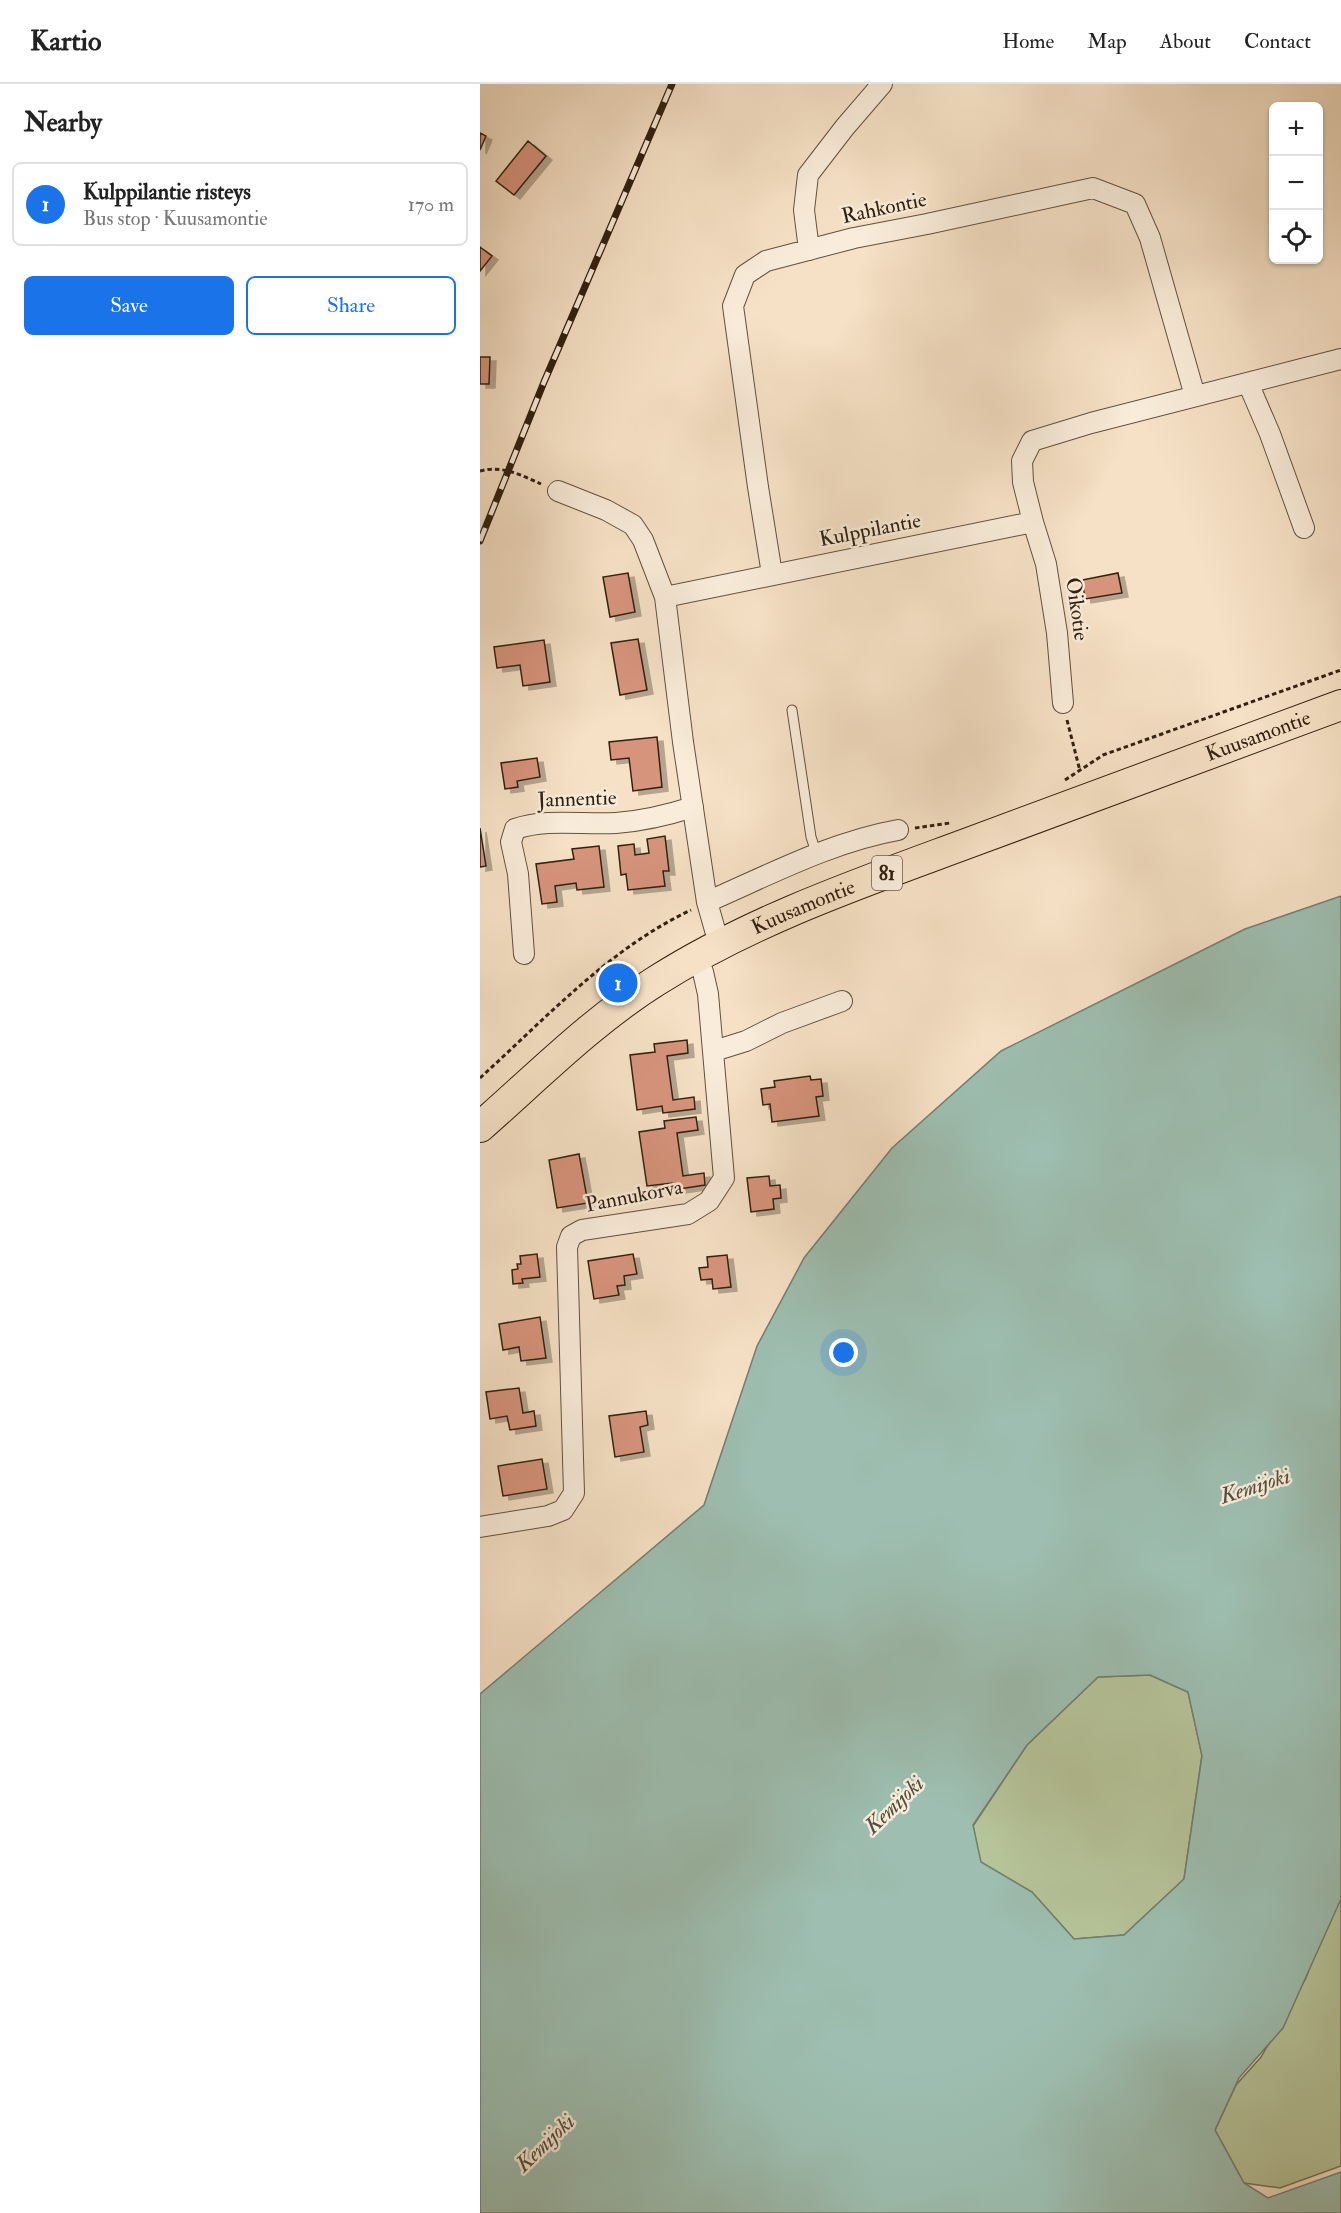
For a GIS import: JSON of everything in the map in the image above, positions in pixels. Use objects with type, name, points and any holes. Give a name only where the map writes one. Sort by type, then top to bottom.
[{"type":"main road","name":"Kuusamontie","points":[[480,1127],[592,1029],[653,983],[708,951],[780,915],[849,887],[1341,705]]},
{"type":"street","points":[[809,250],[804,210],[808,175],[882,84]]},
{"type":"street","name":"Rahkontie","points":[[772,574],[733,306],[745,275],[766,261],[854,238],[1093,188],[1135,204],[1150,238],[1195,396]]},
{"type":"street","points":[[1033,522],[1023,482],[1022,461],[1032,441],[1341,359]]},
{"type":"street","points":[[1248,383],[1270,434],[1304,528]]},
{"type":"street","points":[[558,491],[606,510],[633,525],[643,540],[665,597],[683,741],[707,902],[708,951]]},
{"type":"street","name":"Kulppilantie","points":[[665,597],[1033,522]]},
{"type":"street","name":"Oikotie","points":[[1033,522],[1046,564],[1057,633],[1063,703]]},
{"type":"street","name":"Jannentie","points":[[524,954],[518,874],[511,842],[515,829],[530,824],[616,823],[647,819],[693,807]]},
{"type":"street","points":[[707,902],[863,837],[898,830]]},
{"type":"street","name":"Pannukorva","points":[[480,1527],[548,1516],[563,1510],[574,1492],[567,1247],[572,1236],[582,1230],[688,1214],[709,1201],[724,1178],[714,1051],[708,994],[703,972],[708,951]]},
{"type":"street","points":[[714,1051],[746,1041],[782,1023],[842,1001]]},
{"type":"lane","points":[[792,710],[811,837],[817,855]]},
{"type":"path","points":[[480,471],[490,469],[510,471],[558,491]]},
{"type":"path","points":[[1062,782],[1103,755],[1341,670]]},
{"type":"path","points":[[1063,703],[1080,772]]},
{"type":"path","points":[[898,830],[951,823]]},
{"type":"path","points":[[480,1078],[603,966],[634,943],[707,902]]},
{"type":"path","points":[[603,966],[618,983]]},
{"type":"shaded area","points":[[1150,1675],[1188,1692],[1202,1755],[1184,1879],[1124,1935],[1074,1939],[1032,1892],[980,1862],[973,1826],[1027,1745],[1098,1677]]},
{"type":"shaded area","points":[[1341,1880],[1341,2166],[1280,2188],[1244,2183],[1215,2130],[1236,2085],[1261,2057],[1306,1978]]},
{"type":"water","name":"Kemijoki","points":[[1341,896],[1341,1899],[1283,2028],[1239,2078],[1215,2130],[1244,2183],[1268,2198],[1341,2172],[1341,2213],[480,2213],[480,1694],[704,1505],[757,1346],[804,1258],[892,1148],[1001,1051],[1245,929]],"holes":[[[1150,1675],[1188,1692],[1202,1756],[1184,1879],[1124,1935],[1074,1939],[1032,1892],[981,1862],[973,1825],[1027,1745],[1098,1677]]]},
{"type":"building","points":[[480,133],[486,136],[480,150]]},
{"type":"building","points":[[528,141],[546,156],[514,195],[496,181]]},
{"type":"building","points":[[480,247],[492,256],[480,271]]},
{"type":"building","points":[[480,357],[490,357],[489,384],[480,384]]},
{"type":"building","points":[[628,573],[635,612],[610,617],[603,577]]},
{"type":"building","points":[[1118,573],[1122,593],[1085,599],[1082,580]]},
{"type":"building","points":[[638,639],[647,690],[620,695],[611,643]]},
{"type":"building","points":[[544,640],[550,682],[523,686],[520,665],[497,668],[494,647]]},
{"type":"building","points":[[657,737],[662,787],[633,791],[629,758],[611,760],[609,742]]},
{"type":"building","points":[[537,758],[540,777],[517,781],[518,787],[505,789],[501,763]]},
{"type":"building","points":[[480,828],[486,866],[480,867]]},
{"type":"building","points":[[665,836],[669,871],[663,871],[665,886],[628,890],[626,874],[621,875],[618,846],[634,844],[635,855],[649,853],[647,839]]},
{"type":"building","points":[[599,846],[604,887],[577,890],[576,883],[555,886],[557,902],[542,904],[536,864],[574,859],[572,849]]},
{"type":"building","points":[[687,1040],[688,1053],[667,1056],[673,1100],[694,1097],[695,1109],[663,1113],[662,1106],[637,1110],[630,1055],[655,1052],[654,1044]]},
{"type":"building","points":[[810,1076],[811,1080],[821,1079],[823,1096],[816,1097],[819,1116],[772,1122],[770,1104],[763,1105],[761,1089],[775,1087],[774,1081]]},
{"type":"building","points":[[696,1117],[698,1130],[677,1133],[683,1176],[704,1173],[705,1185],[673,1190],[672,1183],[647,1186],[639,1132],[665,1128],[664,1121]]},
{"type":"building","points":[[579,1154],[588,1203],[557,1208],[549,1160]]},
{"type":"building","points":[[769,1176],[770,1186],[780,1185],[781,1198],[773,1199],[774,1209],[751,1212],[747,1178]]},
{"type":"building","points":[[537,1254],[540,1277],[522,1279],[523,1283],[513,1284],[512,1270],[518,1269],[517,1264],[521,1264],[520,1256]]},
{"type":"building","points":[[633,1254],[637,1274],[624,1276],[625,1285],[617,1286],[619,1295],[594,1299],[588,1261]]},
{"type":"building","points":[[727,1255],[731,1287],[713,1289],[712,1279],[701,1280],[699,1268],[708,1267],[707,1257]]},
{"type":"building","points":[[540,1317],[546,1358],[521,1361],[519,1347],[503,1350],[499,1324]]},
{"type":"building","points":[[519,1388],[523,1413],[534,1411],[536,1426],[510,1430],[507,1416],[490,1419],[486,1392]]},
{"type":"building","points":[[646,1411],[648,1425],[640,1427],[644,1452],[615,1457],[609,1416]]},
{"type":"building","points":[[542,1459],[547,1489],[503,1496],[498,1466]]},
{"type":"railway","points":[[480,541],[544,382],[672,84]]},
{"type":"place","name":"Kulppilantie risteys","points":[[618,983]]}]
